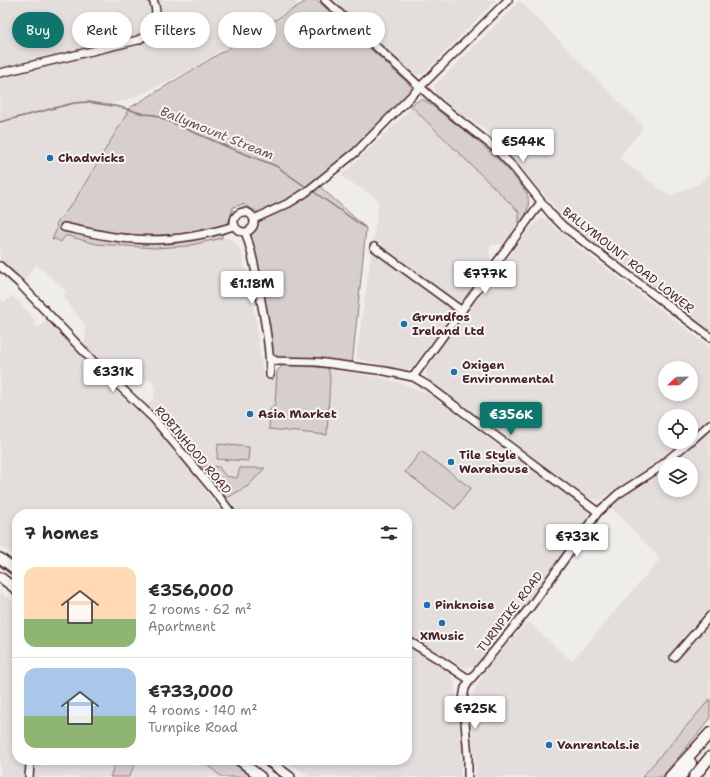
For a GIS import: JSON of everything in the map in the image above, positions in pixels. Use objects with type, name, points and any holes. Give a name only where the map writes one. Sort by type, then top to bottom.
[{"type":"highway","points":[[670,777],[710,733]]},
{"type":"highway","points":[[680,777],[710,737]]},
{"type":"highway","points":[[694,777],[710,757]]},
{"type":"main road","points":[[0,558],[12,567]]},
{"type":"main road","points":[[0,576],[12,586]]},
{"type":"main road","points":[[245,765],[261,777]]},
{"type":"main road","points":[[274,765],[290,777]]},
{"type":"street","points":[[0,72],[138,40],[149,33],[156,18],[153,0]]},
{"type":"street","name":"BALLYMOUNT ROAD LOWER","points":[[325,0],[391,61],[421,86],[440,105],[495,148],[515,169],[555,218],[580,239],[710,337]]},
{"type":"street","points":[[254,219],[289,203],[305,193],[356,152],[508,0]]},
{"type":"street","points":[[413,377],[541,202]]},
{"type":"street","points":[[241,212],[249,213],[254,219],[253,226],[249,231],[238,231],[234,226],[233,222],[235,216],[241,212]]},
{"type":"street","points":[[64,227],[108,236],[135,239],[181,238],[210,233],[234,226]]},
{"type":"street","points":[[245,232],[257,278],[271,358],[270,375]]},
{"type":"street","points":[[374,247],[462,311]]},
{"type":"street","name":"ROBINHOOD ROAD","points":[[0,266],[19,283],[93,361],[154,420],[228,509]]},
{"type":"street","points":[[271,358],[276,361],[317,362],[356,367],[413,377],[427,385],[598,512]]},
{"type":"street","name":"TURNPIKE ROAD","points":[[698,434],[710,424]]},
{"type":"street","name":"TURNPIKE ROAD","points":[[468,777],[468,757],[463,699],[465,688],[470,680],[531,606],[598,512],[618,494],[657,469],[681,449]]},
{"type":"street","points":[[674,658],[710,616]]},
{"type":"street","points":[[412,643],[470,680]]},
{"type":"street","points":[[29,777],[30,765]]},
{"type":"shaded area","points":[[0,0],[295,0],[298,5],[276,18],[276,12],[218,12],[218,48],[226,48],[186,72],[134,98],[110,104],[128,109],[126,115],[75,200],[56,224],[57,228],[55,239],[68,236],[128,246],[156,248],[187,246],[222,238],[230,239],[235,242],[242,254],[255,315],[263,375],[276,375],[277,371],[284,365],[328,368],[388,379],[427,393],[587,510],[589,515],[525,609],[474,666],[466,668],[412,638],[412,509],[233,509],[227,498],[146,405],[154,398],[155,388],[152,380],[146,381],[143,378],[134,380],[130,383],[125,379],[123,383],[84,344],[85,326],[63,296],[66,291],[36,264],[23,283],[0,261]]},
{"type":"shaded area","points":[[308,0],[317,0],[330,12],[288,12]]},
{"type":"shaded area","points":[[334,0],[496,0],[423,74],[417,75],[413,74],[385,48],[385,12],[347,12]]},
{"type":"shaded area","points":[[520,1],[644,127],[619,158],[670,196],[700,183],[710,172],[710,332],[570,225],[503,147],[476,122],[462,115],[436,94],[434,88],[435,85]]},
{"type":"shaded area","points":[[284,15],[284,48],[369,48],[413,88],[356,149],[317,184],[366,228],[352,366],[273,360],[245,232],[251,229],[259,213],[244,204],[233,207],[230,218],[223,230],[222,238],[187,246],[156,248],[96,244],[68,236],[65,236],[61,242],[55,239],[52,240],[57,228],[56,224],[75,200],[126,115],[128,109],[229,48],[276,48],[276,19]]},
{"type":"shaded area","points":[[421,99],[426,101],[488,150],[520,184],[527,193],[528,204],[527,211],[520,224],[518,211],[411,106]]},
{"type":"shaded area","points":[[412,108],[518,211],[519,223],[504,243],[492,245],[489,250],[491,261],[412,368],[403,371],[356,358],[379,200],[341,176]]},
{"type":"shaded area","points":[[542,218],[547,220],[579,248],[710,347],[710,417],[698,428],[698,409],[658,409],[658,449],[673,449],[664,457],[658,457],[658,462],[599,501],[589,498],[429,381],[426,373],[427,367],[531,227]]},
{"type":"shaded area","points":[[12,295],[36,320],[34,322],[38,328],[48,320],[123,398],[155,427],[182,459],[219,509],[12,509],[12,554],[0,546],[0,300],[6,302]]},
{"type":"shaded area","points":[[284,364],[328,368],[330,377],[327,435],[269,429],[270,408],[275,404],[277,371]]},
{"type":"shaded area","points":[[710,429],[710,699],[642,777],[476,777],[471,711],[473,692],[487,667],[494,657],[528,622],[572,661],[660,559],[610,506],[631,489],[658,472],[658,497],[698,497],[698,457],[679,457],[688,449],[698,449],[698,440]]},
{"type":"shaded area","points":[[218,444],[249,447],[248,461],[217,459]]},
{"type":"shaded area","points":[[421,451],[471,488],[455,509],[405,472]]},
{"type":"shaded area","points":[[200,467],[219,467],[225,476],[237,478],[240,468],[265,468],[248,486],[227,498]]},
{"type":"shaded area","points":[[0,592],[12,600],[12,765],[235,765],[251,777],[0,777]]},
{"type":"shaded area","points":[[412,648],[451,672],[454,681],[463,746],[460,777],[310,777],[292,765],[412,765]]},
{"type":"shaded area","points":[[710,699],[710,719],[662,777],[642,777]]},
{"type":"shaded area","points":[[115,765],[135,765],[129,777],[110,777]]},
{"type":"shaded area","points":[[207,765],[236,765],[252,777],[222,777]]},
{"type":"waterway","name":"Ballymount Stream","points":[[0,122],[74,103],[88,102],[120,107],[144,114],[155,115],[230,148],[276,166],[306,187]]},
{"type":"waterway","name":"Ballymount Stream","points":[[314,192],[364,227]]},
{"type":"tram line","points":[[0,566],[12,575]]},
{"type":"tram line","points":[[264,765],[280,777]]},
{"type":"place","name":"Chadwicks","points":[[50,158]]},
{"type":"place","name":"Grundfos Ireland Ltd","points":[[404,324]]},
{"type":"place","name":"Oxigen Environmental","points":[[454,372]]},
{"type":"place","name":"Asia Market","points":[[250,414]]},
{"type":"place","name":"Tile Style Warehouse","points":[[451,462]]},
{"type":"place","name":"Pinknoise","points":[[427,605]]},
{"type":"place","name":"XMusic","points":[[442,623]]},
{"type":"place","name":"Vanrentals.ie","points":[[549,745]]}]
